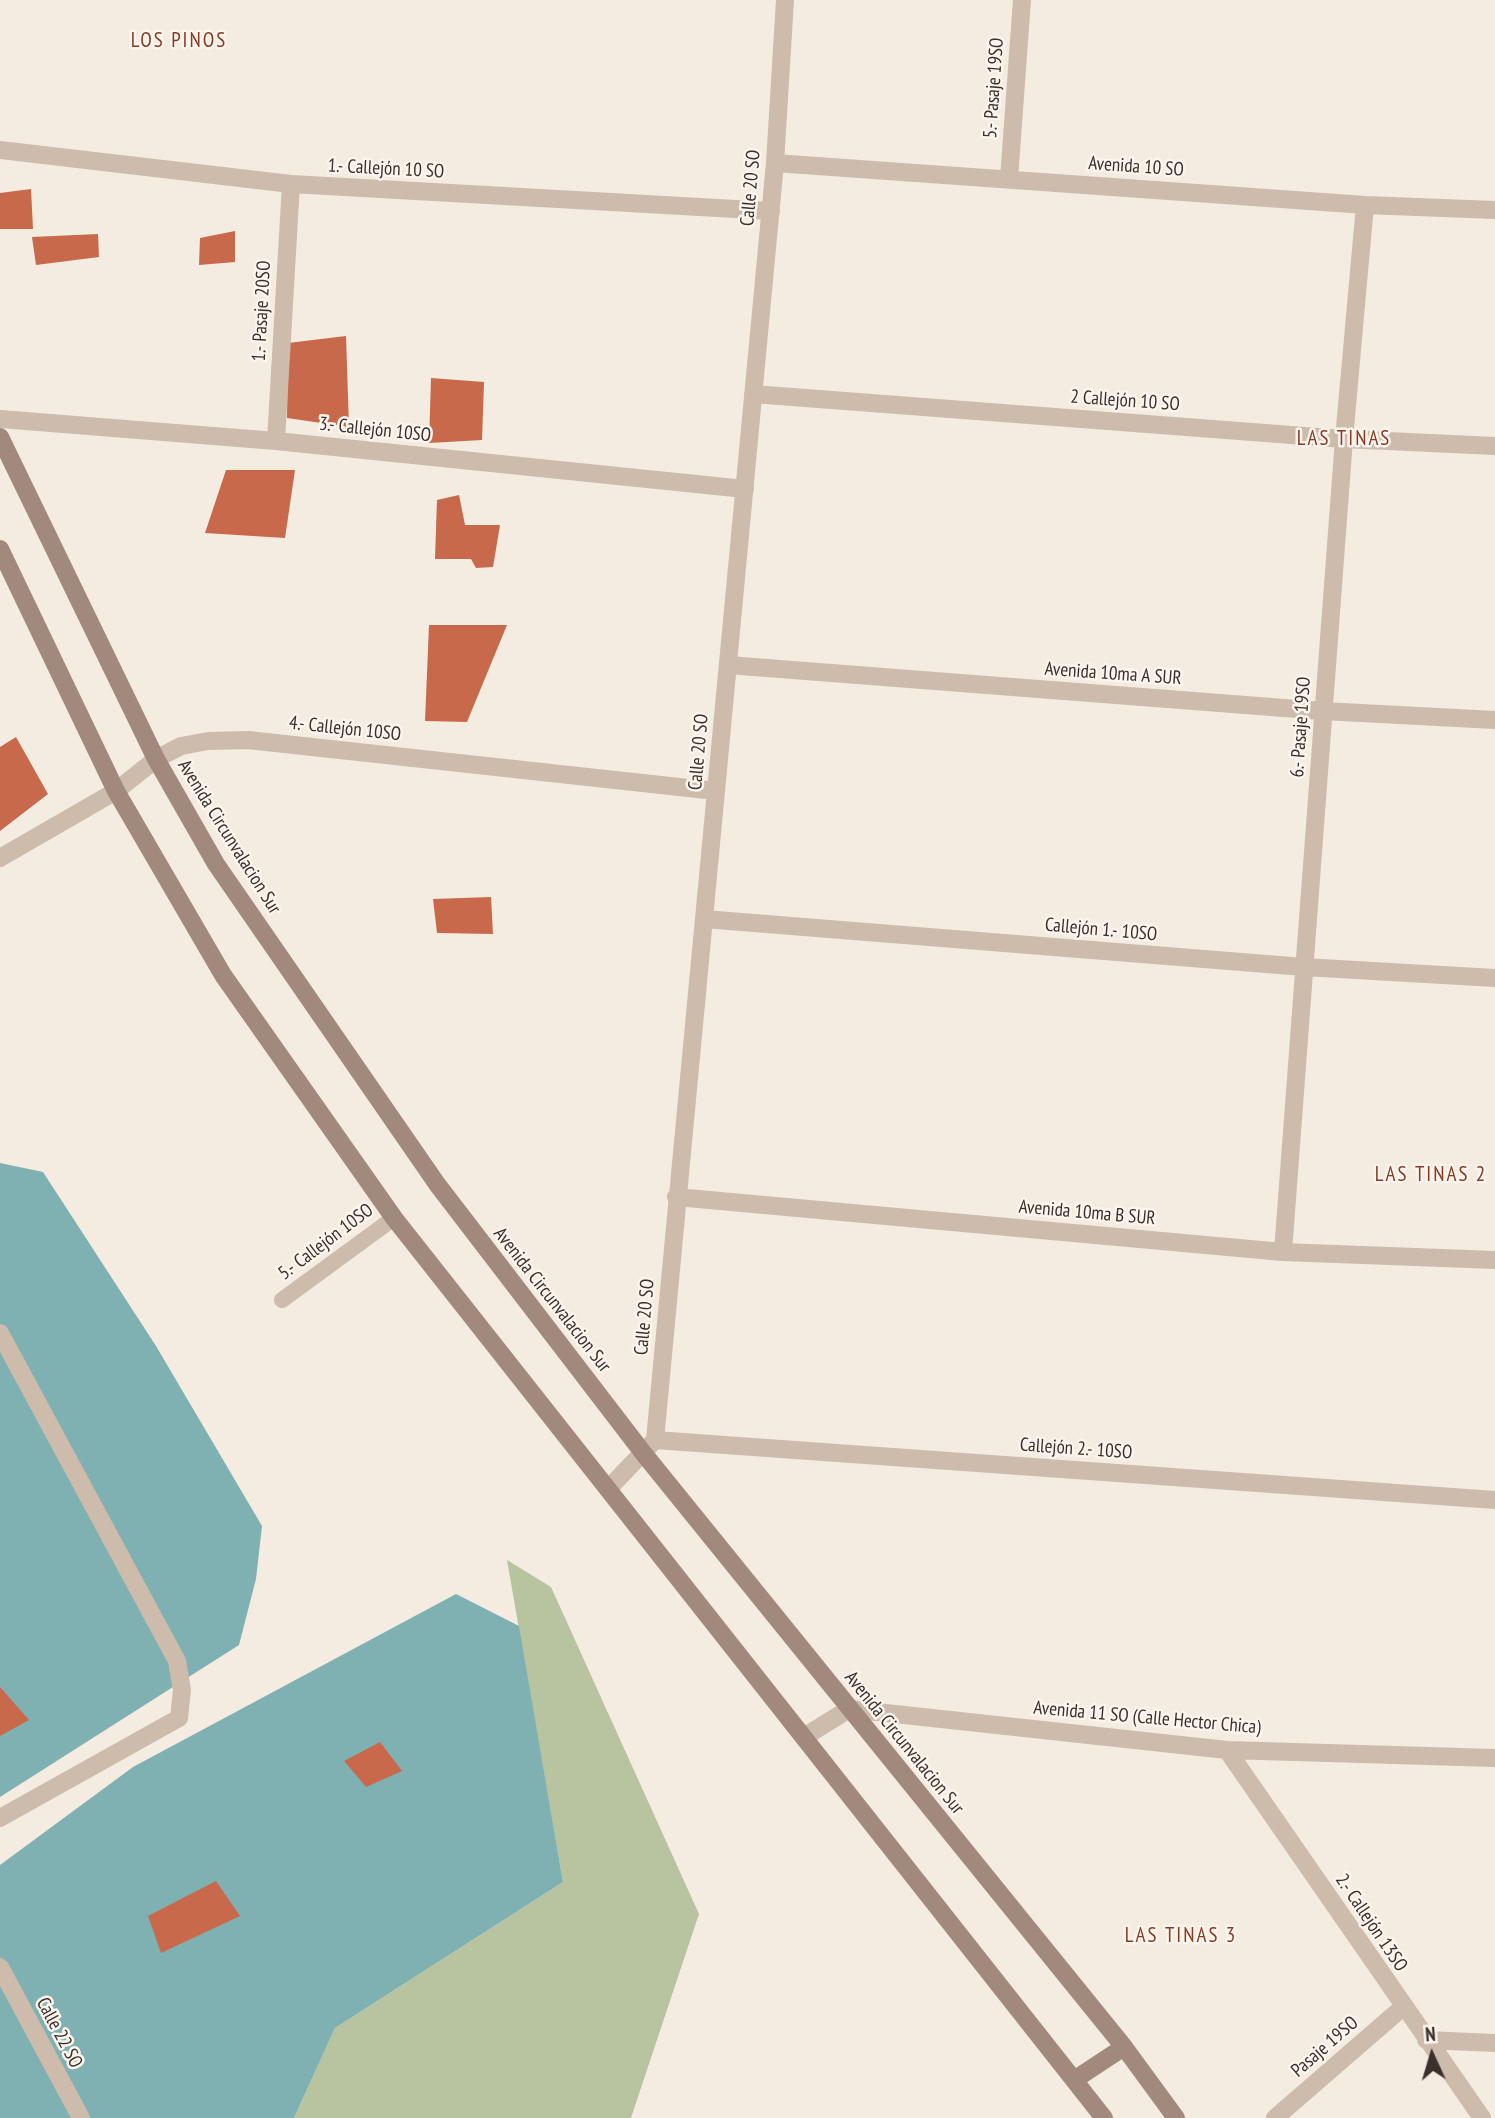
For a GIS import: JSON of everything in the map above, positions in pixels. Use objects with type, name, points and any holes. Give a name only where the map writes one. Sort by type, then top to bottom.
[{"type":"main road","name":"Avenida Circunvalacion Sur","points":[[0,437],[156,759],[216,864],[437,1184],[650,1447],[849,1709],[1124,2047],[1176,2118]]},
{"type":"main road","points":[[0,549],[116,791],[223,975],[394,1217],[1104,2118]]},
{"type":"main road","points":[[1074,2080],[1124,2047]]},
{"type":"street","name":"Calle 20 SO","points":[[650,1447],[704,919],[771,211],[785,0]]},
{"type":"street","name":"5.- Pasaje 19SO","points":[[1009,179],[1022,0]]},
{"type":"street","name":"1.- Callejón 10 SO","points":[[0,150],[291,184],[771,211]]},
{"type":"street","name":"Avenida 10 SO","points":[[775,163],[1365,205],[1495,210]]},
{"type":"street","name":"1.- Pasaje 20SO","points":[[276,441],[291,184]]},
{"type":"street","name":"6.- Pasaje 19SO","points":[[1283,1252],[1344,439],[1365,205]]},
{"type":"street","name":"2 Callejón 10 SO","points":[[753,394],[1344,439],[1495,446]]},
{"type":"street","name":"3.- Callejón 10SO","points":[[0,419],[276,441],[744,489]]},
{"type":"street","name":"Avenida 10ma A SUR","points":[[728,665],[1323,711],[1495,720]]},
{"type":"street","name":"4.- Callejón 10SO","points":[[0,858],[116,791],[156,759],[181,746],[248,740],[716,791]]},
{"type":"street","name":"Callejón 1.- 10SO","points":[[704,919],[1304,967],[1495,978]]},
{"type":"street","name":"Avenida 10ma B SUR","points":[[676,1196],[1283,1252],[1495,1260]]},
{"type":"street","points":[[0,1333],[177,1661],[182,1690],[178,1718],[0,1818]]},
{"type":"street","points":[[608,1489],[650,1447]]},
{"type":"street","name":"Callejón 2.- 10SO","points":[[650,1447],[1495,1500]]},
{"type":"street","points":[[804,1737],[849,1709]]},
{"type":"street","name":"Avenida 11 SO (Calle Hector Chica)","points":[[849,1709],[1227,1750],[1495,1758]]},
{"type":"street","name":"2.- Callejón 13SO","points":[[1227,1750],[1482,2118]]},
{"type":"street","name":"Calle 22 SO","points":[[0,1967],[81,2118]]},
{"type":"street","name":"Pasaje 19SO","points":[[1275,2118],[1403,2007]]},
{"type":"street","points":[[1426,2040],[1495,2043]]},
{"type":"lane","name":"5.- Callejón 10SO","points":[[282,1300],[394,1217]]},
{"type":"green space","points":[[507,1560],[551,1587],[699,1914],[631,2118],[294,2118],[335,2028],[563,1882]]},
{"type":"water","points":[[0,1163],[43,1172],[156,1346],[262,1526],[256,1579],[239,1645],[0,1797]]},
{"type":"water","points":[[456,1594],[519,1626],[563,1882],[335,2028],[294,2118],[0,2118],[0,1865],[133,1767]]},
{"type":"building","points":[[31,189],[33,229],[0,229],[0,193]]},
{"type":"building","points":[[235,231],[235,262],[199,265],[200,238]]},
{"type":"building","points":[[98,234],[99,257],[36,265],[32,237]]},
{"type":"building","points":[[346,336],[349,427],[287,418],[288,343]]},
{"type":"building","points":[[431,378],[484,382],[482,440],[429,443]]},
{"type":"building","points":[[226,470],[295,470],[285,538],[205,533]]},
{"type":"building","points":[[459,495],[465,525],[500,525],[493,567],[476,568],[471,559],[435,559],[437,500]]},
{"type":"building","points":[[429,625],[507,625],[467,722],[425,721]]},
{"type":"building","points":[[16,737],[48,794],[0,831],[0,747]]},
{"type":"building","points":[[491,897],[493,934],[437,933],[433,899]]},
{"type":"building","points":[[0,1687],[29,1720],[0,1736]]},
{"type":"building","points":[[380,1742],[402,1771],[366,1787],[344,1761]]},
{"type":"building","points":[[216,1881],[240,1916],[161,1953],[148,1916]]},
{"type":"district","name":"LOS PINOS","points":[[179,41]]},
{"type":"district","name":"LAS TINAS","points":[[1344,439]]},
{"type":"district","name":"LAS TINAS 2","points":[[1431,1175]]},
{"type":"district","name":"LAS TINAS 3","points":[[1181,1936]]}]
